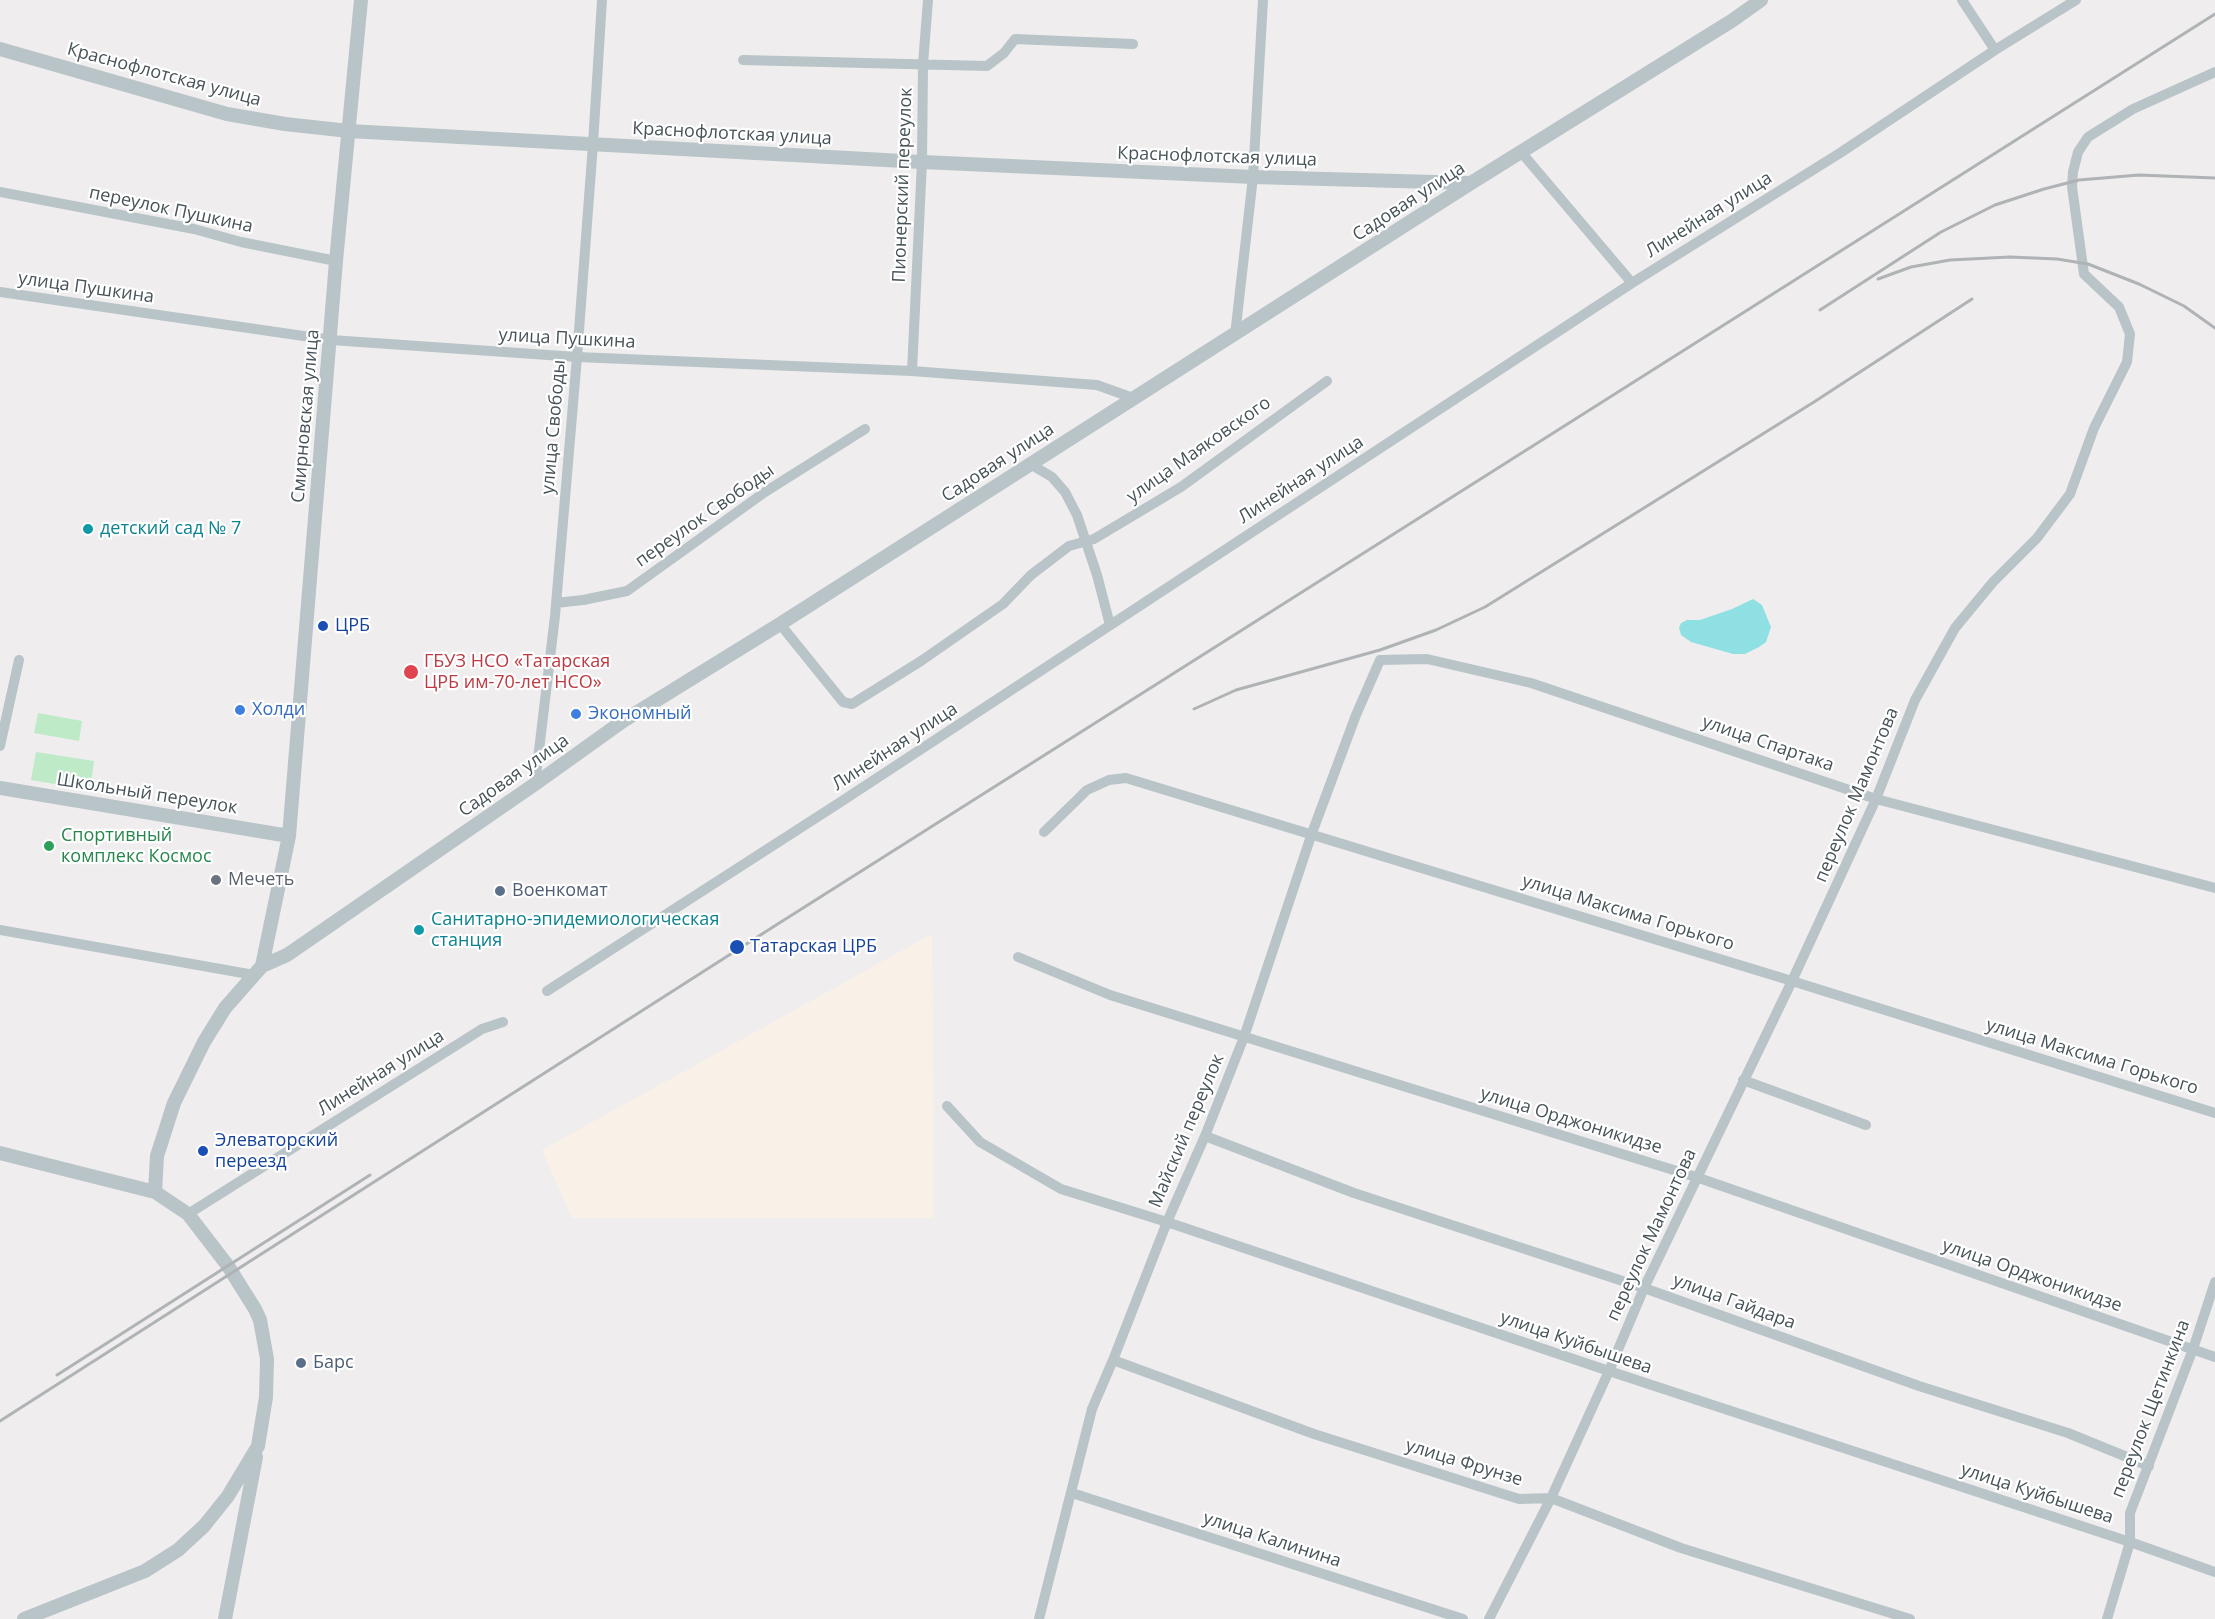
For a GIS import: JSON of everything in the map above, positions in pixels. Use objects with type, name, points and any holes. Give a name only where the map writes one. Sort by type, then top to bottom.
[{"type":"street","name":"Смирновская улица","points":[[258,971],[289,836],[336,261],[361,0]]},
{"type":"street","name":"улица Свободы","points":[[535,784],[556,603],[577,357],[602,0]]},
{"type":"street","name":"Пионерский переулок","points":[[912,371],[922,162],[923,64],[928,0]]},
{"type":"street","points":[[1235,335],[1253,177],[1263,0]]},
{"type":"street","name":"Садовая улица","points":[[258,971],[287,955],[623,721],[780,624],[1761,0]]},
{"type":"street","points":[[1962,0],[1995,50]]},
{"type":"street","name":"Линейная улица","points":[[547,991],[1632,284],[2076,0]]},
{"type":"street","points":[[743,60],[987,66],[1015,39],[1133,44]]},
{"type":"street","name":"Краснофлотская улица","points":[[0,50],[227,114],[285,124],[349,131],[922,162],[1253,177],[1471,183]]},
{"type":"street","name":"переулок Мамонтова","points":[[1489,1619],[1551,1498],[1609,1371],[1644,1287],[1792,981],[1876,799],[1915,700],[1955,628],[1994,582],[2037,538],[2070,494],[2094,428],[2127,363],[2130,334],[2119,307],[2084,274],[2072,187],[2078,152],[2088,137],[2133,109],[2215,72]]},
{"type":"street","points":[[1521,152],[1632,284]]},
{"type":"street","name":"переулок Пушкина","points":[[0,192],[194,229],[241,242],[336,261]]},
{"type":"street","name":"улица Пушкина","points":[[0,292],[331,340],[577,357],[912,371],[1096,385],[1133,398]]},
{"type":"street","name":"улица Маяковского","points":[[780,624],[843,702],[852,704],[921,661],[1002,604],[1031,575],[1069,546],[1094,539],[1181,487],[1327,381]]},
{"type":"street","name":"переулок Свободы","points":[[556,603],[627,591],[765,492],[865,429]]},
{"type":"street","points":[[1030,464],[1052,477],[1065,492],[1077,515],[1087,541],[1110,625]]},
{"type":"street","name":"улица Спартака","points":[[1380,660],[1427,659],[1531,683],[1876,799],[2215,888]]},
{"type":"street","points":[[0,746],[19,660]]},
{"type":"street","name":"Майский переулок","points":[[1039,1619],[1092,1409],[1244,1037],[1312,833],[1356,715],[1380,660]]},
{"type":"street","name":"улица Максима Горького","points":[[1044,831],[1087,790],[1109,780],[1126,778],[1312,833],[2215,1113]]},
{"type":"street","name":"Школьный переулок","points":[[0,788],[289,836]]},
{"type":"street","points":[[0,930],[258,971]]},
{"type":"street","name":"улица Орджоникидзе","points":[[1018,957],[1110,994],[1696,1177],[2215,1357]]},
{"type":"street","points":[[155,1192],[157,1156],[174,1103],[204,1042],[225,1008],[258,971]]},
{"type":"street","name":"Линейная улица","points":[[188,1214],[482,1029],[503,1022]]},
{"type":"street","points":[[1743,1080],[1866,1125]]},
{"type":"street","name":"улица Куйбышева","points":[[947,1106],[980,1142],[1061,1189],[1167,1222],[2215,1572]]},
{"type":"street","name":"улица Гайдара","points":[[1205,1136],[1354,1192],[1644,1287],[1919,1386],[2068,1432],[2149,1466]]},
{"type":"street","points":[[0,1153],[155,1192],[188,1214],[228,1266],[255,1309],[266,1343],[266,1397],[225,1619]]},
{"type":"street","name":"переулок Щетинкина","points":[[2107,1619],[2130,1542],[2130,1513],[2193,1350],[2215,1282]]},
{"type":"street","name":"улица Фрунзе","points":[[1113,1360],[1314,1434],[1519,1499],[1551,1498],[1681,1548],[1910,1619]]},
{"type":"street","points":[[24,1619],[145,1571],[178,1550],[204,1526],[228,1496],[258,1446]]},
{"type":"street","name":"улица Калинина","points":[[1072,1492],[1463,1619]]},
{"type":"shaded area","points":[[932,934],[934,1218],[572,1218],[542,1150]]},
{"type":"green space","points":[[38,713],[82,721],[79,741],[34,733]]},
{"type":"green space","points":[[36,752],[94,761],[90,790],[31,780]]},
{"type":"water","points":[[1753,599],[1762,605],[1771,627],[1766,642],[1745,654],[1733,654],[1691,642],[1681,635],[1679,628],[1681,623],[1687,620],[1700,620]]},
{"type":"railway","points":[[0,1421],[773,927],[2215,14]]},
{"type":"railway","points":[[1820,310],[1941,232],[1995,205],[2079,180],[2139,175],[2215,178]]},
{"type":"railway","points":[[1878,279],[1911,267],[1950,260],[2010,257],[2057,259],[2088,264],[2139,284],[2184,306],[2215,328]]},
{"type":"railway","points":[[1194,709],[1236,690],[1380,650],[1436,630],[1485,607],[1814,402],[1972,299]]},
{"type":"railway","points":[[57,1375],[370,1175]]},
{"type":"place","name":"детский сад № 7","points":[[88,529]]},
{"type":"place","name":"ЦРБ","points":[[323,626]]},
{"type":"place","name":"ГБУЗ НСО «Татарская ЦРБ им-70-лет НСО»","points":[[411,672]]},
{"type":"place","name":"Холди","points":[[240,710]]},
{"type":"place","name":"Экономный","points":[[576,714]]},
{"type":"place","name":"Спортивный комплекс Космос","points":[[49,846]]},
{"type":"place","name":"Мечеть","points":[[216,880]]},
{"type":"place","name":"Военкомат","points":[[500,891]]},
{"type":"place","name":"Санитарно-эпидемиологическая станция","points":[[419,930]]},
{"type":"place","name":"Татарская ЦРБ","points":[[737,947]]},
{"type":"place","name":"Элеваторский переезд","points":[[203,1151]]},
{"type":"place","name":"Барс","points":[[301,1363]]}]
